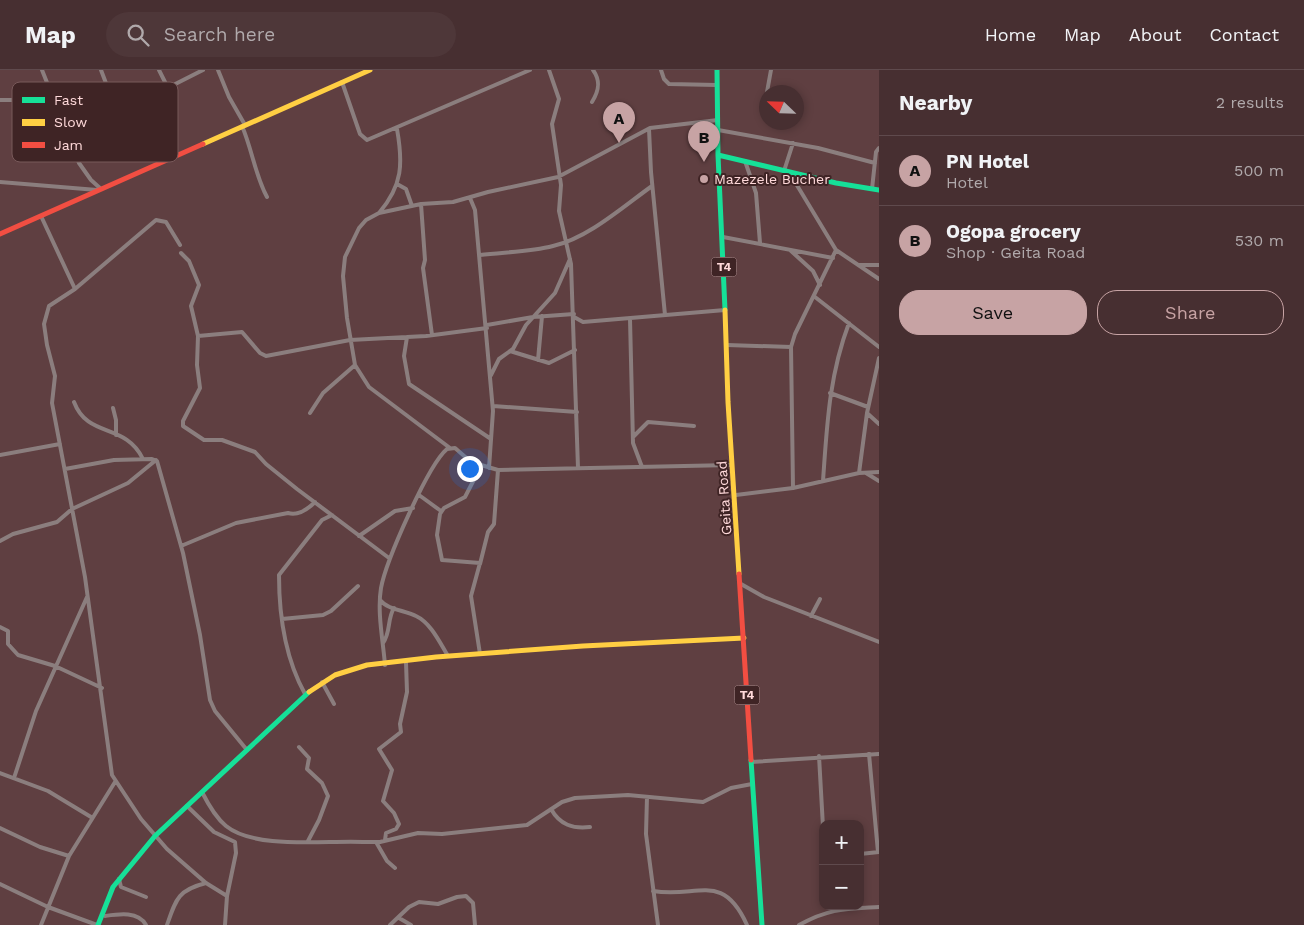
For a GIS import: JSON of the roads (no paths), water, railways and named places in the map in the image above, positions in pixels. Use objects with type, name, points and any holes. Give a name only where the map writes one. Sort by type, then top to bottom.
[{"type":"main road","points":[[178,155],[368,70]]},
{"type":"main road","name":"Geita Road","points":[[717,70],[718,155],[733,465],[762,925]]},
{"type":"main road","points":[[718,155],[786,172],[876,190]]},
{"type":"main road","points":[[0,234],[162,162]]},
{"type":"main road","points":[[97,925],[119,879],[155,836],[305,694],[335,675],[368,665],[384,665],[448,656],[583,646],[744,638]]},
{"type":"street","points":[[42,70],[47,82]]},
{"type":"street","points":[[101,70],[106,82]]},
{"type":"street","points":[[159,70],[165,82]]},
{"type":"street","points":[[178,83],[203,70]]},
{"type":"street","points":[[218,70],[229,98],[244,126],[261,186],[267,197]]},
{"type":"street","points":[[342,82],[362,137],[371,140],[530,70]]},
{"type":"street","points":[[549,70],[559,99],[552,124],[559,177],[559,211],[570,259],[574,315],[578,468]]},
{"type":"street","points":[[592,102],[597,93],[599,80],[593,70]]},
{"type":"street","points":[[661,70],[664,79],[669,84],[717,85]]},
{"type":"street","points":[[767,85],[770,70]]},
{"type":"street","points":[[379,212],[421,204],[470,198],[488,192],[559,177],[649,129],[718,120]]},
{"type":"street","points":[[397,129],[402,162],[397,184],[388,202],[359,228],[345,257],[343,276],[350,340],[355,365],[362,378],[376,393],[450,448],[455,448],[471,462],[498,470],[733,465]]},
{"type":"street","points":[[649,129],[652,186],[665,315]]},
{"type":"street","points":[[718,130],[793,144],[875,163]]},
{"type":"street","points":[[793,144],[786,172],[836,250],[879,279]]},
{"type":"street","points":[[876,190],[875,163],[876,152],[879,148]]},
{"type":"street","points":[[80,162],[82,168],[100,189]]},
{"type":"street","points":[[745,162],[756,194],[760,243]]},
{"type":"street","points":[[0,182],[100,189]]},
{"type":"street","points":[[397,184],[406,189],[412,206]]},
{"type":"street","points":[[480,255],[553,247],[567,242],[589,230],[652,186]]},
{"type":"street","points":[[470,198],[475,210],[480,255],[493,406],[489,468]]},
{"type":"street","points":[[421,204],[425,260],[423,268],[432,335]]},
{"type":"street","points":[[41,216],[75,289]]},
{"type":"street","points":[[180,245],[166,222],[156,220],[75,289],[52,302],[45,316],[47,345],[55,376],[52,400],[87,596],[95,655],[102,688],[110,765],[115,782],[155,836],[206,883],[227,896]]},
{"type":"street","points":[[723,237],[833,258]]},
{"type":"street","points":[[788,249],[813,271],[820,285]]},
{"type":"street","points":[[793,488],[791,347],[795,334],[815,298],[836,250]]},
{"type":"street","points":[[181,252],[188,261],[199,285],[191,306],[198,336],[197,365],[200,388],[182,422],[183,426],[204,440],[222,440],[252,450],[266,464],[389,558]]},
{"type":"street","points":[[490,375],[499,359],[510,351],[533,317],[557,290],[570,259]]},
{"type":"street","points":[[859,265],[879,265]]},
{"type":"street","points":[[815,298],[879,346]]},
{"type":"street","points":[[198,336],[242,332],[260,354],[266,356],[350,340],[432,335],[542,316],[574,315],[583,322],[726,310]]},
{"type":"street","points":[[538,360],[542,316]]},
{"type":"street","points":[[630,319],[633,437],[642,467]]},
{"type":"street","points":[[823,481],[830,393],[836,359],[849,323]]},
{"type":"street","points":[[407,337],[404,356],[409,384],[491,439]]},
{"type":"street","points":[[727,345],[791,347]]},
{"type":"street","points":[[510,351],[550,363],[575,350]]},
{"type":"street","points":[[859,474],[868,407],[879,358]]},
{"type":"street","points":[[310,413],[325,391],[355,365]]},
{"type":"street","points":[[830,393],[868,407]]},
{"type":"street","points":[[74,402],[82,418],[134,444],[143,459]]},
{"type":"street","points":[[493,406],[577,412]]},
{"type":"street","points":[[113,408],[116,435]]},
{"type":"street","points":[[867,413],[879,424]]},
{"type":"street","points":[[633,437],[648,422],[694,426]]},
{"type":"street","points":[[0,454],[60,444]]},
{"type":"street","points":[[384,665],[380,600],[389,558],[432,470],[445,451],[450,448]]},
{"type":"street","points":[[65,469],[99,462],[156,460]]},
{"type":"street","points":[[0,541],[13,534],[53,525],[72,510],[128,483],[156,460]]},
{"type":"street","points":[[156,460],[161,470],[181,546],[200,635],[210,700],[215,711],[247,750]]},
{"type":"street","points":[[441,511],[465,497],[481,466]]},
{"type":"street","points":[[480,654],[471,596],[488,532],[494,524],[498,470]]},
{"type":"street","points":[[736,495],[793,488],[859,474],[879,472]]},
{"type":"street","points":[[866,473],[879,481]]},
{"type":"street","points":[[419,495],[441,511]]},
{"type":"street","points":[[181,546],[236,523],[288,513],[294,515],[307,510],[315,502]]},
{"type":"street","points":[[359,536],[394,511],[413,508]]},
{"type":"street","points":[[441,511],[437,535],[441,559],[475,561],[480,565]]},
{"type":"street","points":[[305,694],[294,674],[286,650],[282,619],[280,574],[322,520],[332,515]]},
{"type":"street","points":[[741,584],[764,598],[879,642]]},
{"type":"street","points":[[282,619],[322,615],[332,611],[358,586]]},
{"type":"street","points":[[14,778],[55,666],[87,596]]},
{"type":"street","points":[[811,616],[820,599]]},
{"type":"street","points":[[380,600],[385,605],[418,618],[433,632],[448,656]]},
{"type":"street","points":[[383,644],[389,634],[390,614],[394,608]]},
{"type":"street","points":[[0,627],[8,630],[8,644],[14,652],[55,666],[102,688]]},
{"type":"street","points":[[385,840],[386,833],[396,829],[398,824],[394,813],[383,801],[392,770],[379,749],[401,732],[400,724],[406,692],[406,662]]},
{"type":"street","points":[[322,682],[334,704]]},
{"type":"street","points":[[299,747],[309,758],[307,769],[322,783],[328,796],[319,820],[308,841]]},
{"type":"street","points":[[864,854],[878,852],[870,754]]},
{"type":"street","points":[[751,762],[819,756],[879,754]]},
{"type":"street","points":[[819,756],[823,820]]},
{"type":"street","points":[[0,773],[58,796],[92,817]]},
{"type":"street","points":[[41,925],[69,856],[115,782]]},
{"type":"street","points":[[202,792],[212,810],[222,822],[240,834],[263,840],[376,842],[418,833],[442,834],[527,825],[562,802],[575,798],[628,795],[703,802],[731,788],[752,784]]},
{"type":"street","points":[[648,797],[646,834],[658,925]]},
{"type":"street","points":[[187,806],[214,832],[235,842],[236,852],[227,896],[225,925]]},
{"type":"street","points":[[550,810],[558,819],[570,826],[590,827]]},
{"type":"street","points":[[0,828],[40,847],[69,856]]},
{"type":"street","points":[[376,842],[387,861],[395,868]]},
{"type":"street","points":[[119,879],[121,887],[146,897]]},
{"type":"street","points":[[167,925],[179,896],[184,890],[206,883]]},
{"type":"street","points":[[0,884],[48,906],[97,925]]},
{"type":"street","points":[[653,891],[664,893],[698,890],[715,891],[731,898],[747,925]]},
{"type":"street","points":[[390,925],[409,907],[419,902],[438,904],[457,897],[466,896],[473,902],[475,925]]},
{"type":"street","points":[[799,925],[824,912],[842,908],[879,906]]},
{"type":"street","points":[[105,916],[134,915],[142,919],[146,925]]},
{"type":"street","points":[[399,918],[411,925]]},
{"type":"place","name":"PN Hotel","points":[[619,143]]},
{"type":"place","name":"Ogopa grocery","points":[[704,162]]},
{"type":"place","name":"Mazezele Bucher","points":[[704,179]]}]
